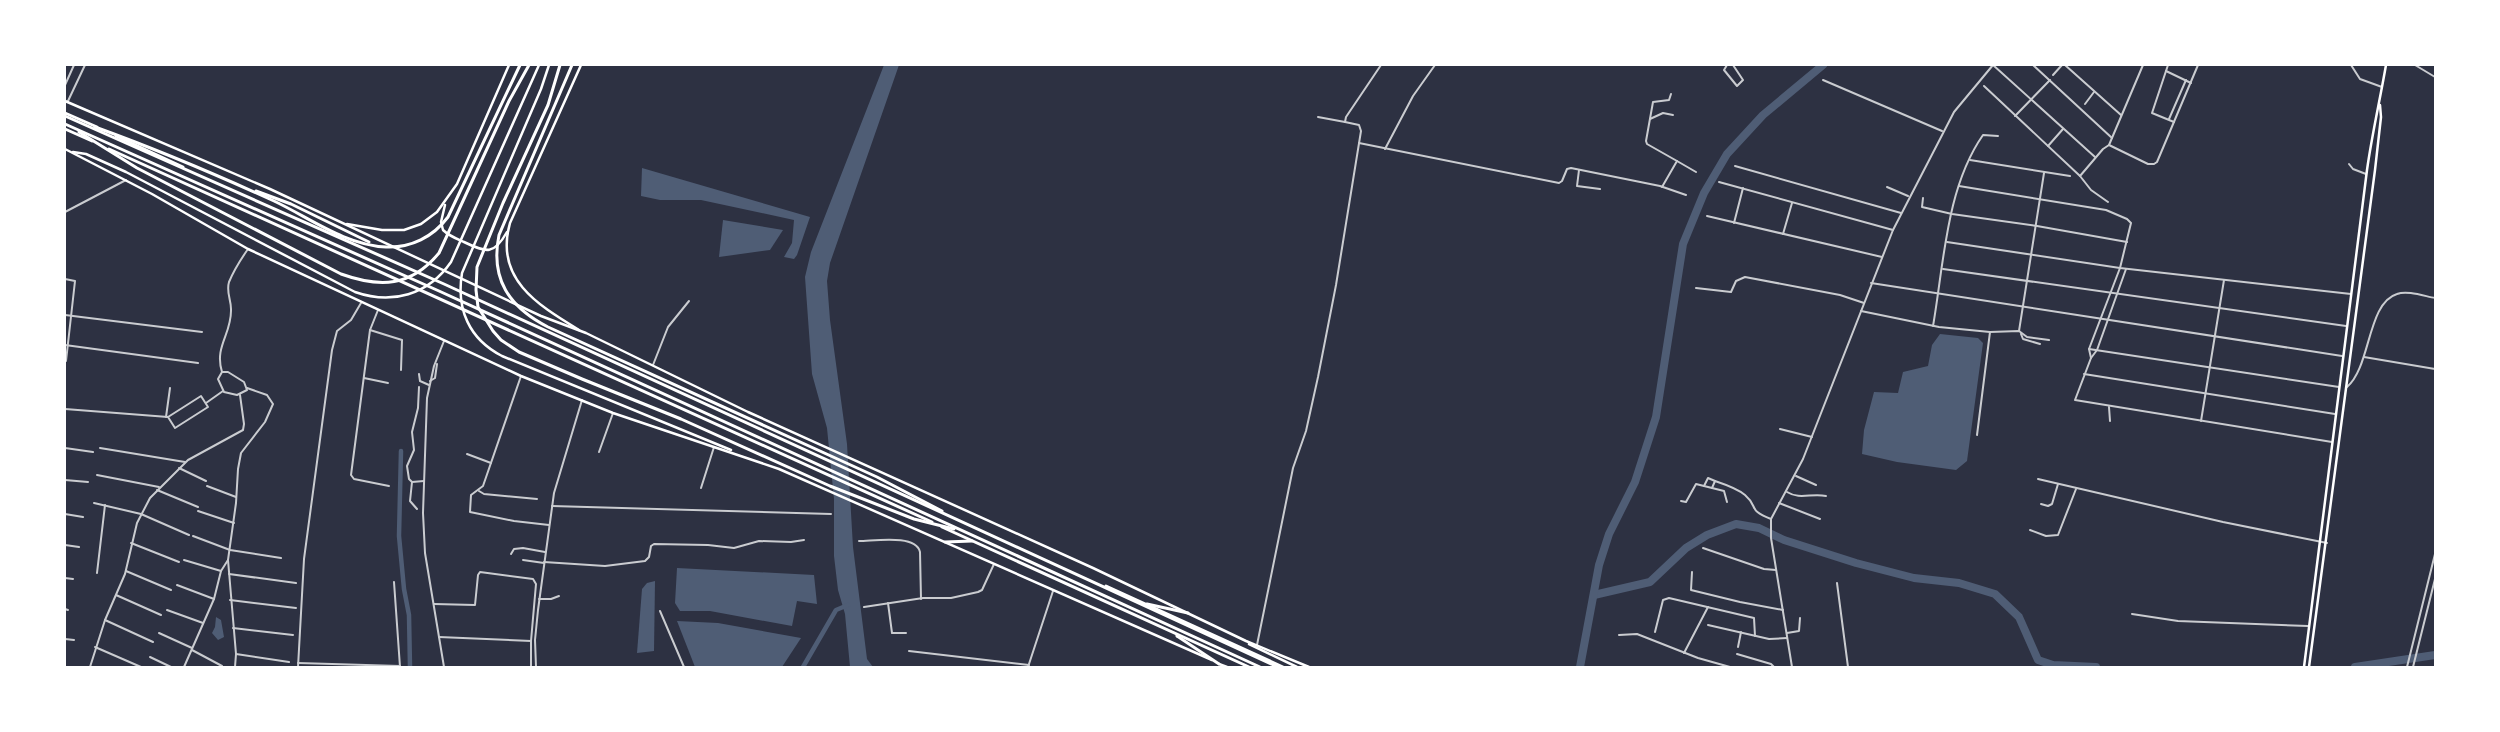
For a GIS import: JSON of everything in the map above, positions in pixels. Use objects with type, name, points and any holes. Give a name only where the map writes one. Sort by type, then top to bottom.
[{"type":"highway","points":[[71,119],[179,158],[237,184],[291,204],[378,246],[394,246],[412,243],[432,234],[443,224],[456,202],[520,65]]},
{"type":"highway","points":[[66,125],[132,165],[341,274],[362,282],[390,283],[404,280],[423,269],[439,253],[509,101],[529,65]]},
{"type":"highway","points":[[560,65],[548,105],[477,267],[476,290],[478,307],[493,331],[509,346],[531,357],[681,419],[830,486],[914,519],[959,530]]},
{"type":"highway","points":[[572,65],[560,96],[508,209],[499,235],[496,249],[498,272],[505,289],[516,306],[530,317],[548,327],[877,477],[963,523]]},
{"type":"highway","points":[[65,114],[71,119],[435,280],[1278,667]]},
{"type":"highway","points":[[65,114],[1283,667]]},
{"type":"highway","points":[[66,125],[438,291],[1260,667]]},
{"type":"highway","points":[[65,129],[1249,667]]},
{"type":"highway","points":[[945,542],[972,541]]},
{"type":"highway","points":[[1140,602],[1188,613]]},
{"type":"highway","points":[[1167,630],[1218,664]]},
{"type":"main road","points":[[509,65],[457,184],[446,203],[441,222],[443,230],[478,249],[486,251],[496,247],[508,230],[581,65]]},
{"type":"main road","points":[[70,151],[86,154],[126,172],[355,292],[384,298],[413,293],[440,277],[451,262],[539,65]]},
{"type":"main road","points":[[549,65],[541,89],[512,152],[466,262],[460,284],[460,299],[467,324],[483,344],[502,356],[821,487],[1227,667]]},
{"type":"main road","points":[[2310,667],[2375,170],[2380,103],[2386,65]]},
{"type":"main road","points":[[66,101],[343,223],[506,300],[586,333],[861,464],[1188,613],[1297,667]]},
{"type":"main road","points":[[2304,667],[2342,356],[2374,117],[2380,103]]},
{"type":"main road","points":[[65,149],[126,180],[248,249],[521,376],[614,413],[739,454]]},
{"type":"main road","points":[[2367,172],[2375,170]]},
{"type":"main road","points":[[343,223],[382,230],[404,230],[428,220],[446,203]]},
{"type":"main road","points":[[508,230],[508,258],[520,286],[539,305],[586,333]]},
{"type":"main road","points":[[1246,641],[1309,667]]},
{"type":"street","points":[[65,85],[74,65]]},
{"type":"street","points":[[66,101],[85,65]]},
{"type":"street","points":[[1345,122],[1381,65]]},
{"type":"street","points":[[1385,148],[1414,96],[1435,65]]},
{"type":"street","points":[[1726,65],[1724,70],[1735,85],[1739,86],[1743,80],[1733,65]]},
{"type":"street","points":[[1792,667],[1771,538],[1770,527],[1772,519],[1779,503],[1796,476],[1812,438],[1893,230],[1943,131],[1965,97],[1993,65],[2095,157]]},
{"type":"street","points":[[2034,65],[2112,138]]},
{"type":"street","points":[[2053,75],[2063,65],[2122,116]]},
{"type":"street","points":[[2080,176],[2095,157],[2109,145],[2143,65]]},
{"type":"street","points":[[2168,65],[2152,113],[2174,122]]},
{"type":"street","points":[[2109,145],[2154,164],[2157,162],[2198,65]]},
{"type":"street","points":[[2351,65],[2360,80],[2382,87]]},
{"type":"street","points":[[2415,65],[2435,77]]},
{"type":"street","points":[[2166,71],[2191,83]]},
{"type":"street","points":[[1822,80],[1943,131]]},
{"type":"street","points":[[2015,116],[2050,80]]},
{"type":"street","points":[[2169,120],[2186,80]]},
{"type":"street","points":[[1984,86],[2080,176],[2091,190],[2108,202]]},
{"type":"street","points":[[2085,104],[2094,92]]},
{"type":"street","points":[[1671,94],[1669,100],[1653,102],[1648,144],[1696,172]]},
{"type":"street","points":[[1650,119],[1663,113],[1673,115]]},
{"type":"street","points":[[1257,644],[1293,468],[1306,431],[1318,377],[1336,285],[1361,128],[1345,122],[1318,117]]},
{"type":"street","points":[[2048,146],[2064,129]]},
{"type":"street","points":[[1933,326],[1946,242],[1959,186],[1983,134],[1998,136]]},
{"type":"street","points":[[1359,143],[1559,183],[1569,168],[1662,187],[1686,196]]},
{"type":"street","points":[[1970,160],[2070,176]]},
{"type":"street","points":[[1662,187],[1678,161]]},
{"type":"street","points":[[2349,164],[2353,170],[2367,172]]},
{"type":"street","points":[[1734,166],[1901,213]]},
{"type":"street","points":[[1579,170],[1577,186],[1600,188]]},
{"type":"street","points":[[2040,344],[2023,339],[2020,332],[2044,173]]},
{"type":"street","points":[[65,212],[126,180]]},
{"type":"street","points":[[1720,182],[1893,230]]},
{"type":"street","points":[[1959,186],[2106,210],[2127,219],[2131,223],[2120,268],[2089,349],[2091,358]]},
{"type":"street","points":[[1887,187],[1908,197]]},
{"type":"street","points":[[1734,222],[1743,188]]},
{"type":"street","points":[[1923,198],[1922,207],[1952,214],[2037,226],[2127,242]]},
{"type":"street","points":[[1783,234],[1792,202]]},
{"type":"street","points":[[1706,216],[1882,257]]},
{"type":"street","points":[[1946,242],[2126,269],[2351,294]]},
{"type":"street","points":[[247,388],[240,395],[230,395],[223,391],[218,379],[222,372],[219,350],[227,331],[231,310],[228,291],[233,274],[248,249]]},
{"type":"street","points":[[1943,269],[2346,326]]},
{"type":"street","points":[[2126,269],[2097,350],[2091,358],[2075,400],[2332,442]]},
{"type":"street","points":[[1696,288],[1731,292],[1736,281],[1745,277],[1837,294],[1864,304]]},
{"type":"street","points":[[65,280],[75,281],[66,345],[66,361]]},
{"type":"street","points":[[2201,421],[2224,280]]},
{"type":"street","points":[[1871,283],[2342,356]]},
{"type":"street","points":[[2347,387],[2356,377],[2376,315],[2393,296],[2402,293],[2435,298]]},
{"type":"street","points":[[653,365],[668,327],[689,301]]},
{"type":"street","points":[[298,667],[304,559],[334,340],[338,331],[351,320],[361,302]]},
{"type":"street","points":[[378,310],[370,330],[351,476],[354,479],[389,486]]},
{"type":"street","points":[[1861,311],[1933,326],[1990,332],[2020,332],[2027,337],[2050,340]]},
{"type":"street","points":[[65,315],[202,332]]},
{"type":"street","points":[[370,330],[402,340],[401,370]]},
{"type":"street","points":[[1977,434],[1990,332]]},
{"type":"street","points":[[444,341],[429,385],[425,418],[424,481],[424,542],[444,667]]},
{"type":"street","points":[[66,345],[198,364]]},
{"type":"street","points":[[2089,349],[2339,387]]},
{"type":"street","points":[[2364,357],[2435,369]]},
{"type":"street","points":[[222,372],[228,372],[244,382],[247,388],[267,395],[274,404],[265,422],[241,453],[228,560],[236,654],[235,667]]},
{"type":"street","points":[[419,374],[421,382],[429,385]]},
{"type":"street","points":[[2084,374],[2335,414]]},
{"type":"street","points":[[479,490],[491,463],[521,376]]},
{"type":"street","points":[[364,378],[388,382]]},
{"type":"street","points":[[417,509],[410,502],[412,482],[406,469],[414,450],[412,432],[418,408],[419,387]]},
{"type":"street","points":[[65,409],[167,417],[201,396],[208,407],[175,428],[167,417],[170,388]]},
{"type":"street","points":[[206,403],[223,391]]},
{"type":"street","points":[[90,667],[104,620],[126,571],[141,514],[158,488],[185,462],[243,430],[244,424],[240,395]]},
{"type":"street","points":[[536,667],[535,640],[539,599],[554,493],[582,400]]},
{"type":"street","points":[[2109,406],[2110,421]]},
{"type":"street","points":[[599,452],[614,413]]},
{"type":"street","points":[[1780,429],[1812,438]]},
{"type":"street","points":[[701,488],[715,447]]},
{"type":"street","points":[[65,448],[93,452]]},
{"type":"street","points":[[100,448],[185,462]]},
{"type":"street","points":[[467,454],[491,463]]},
{"type":"street","points":[[179,468],[206,481]]},
{"type":"street","points":[[97,475],[158,488],[198,507]]},
{"type":"street","points":[[1796,476],[1816,485]]},
{"type":"street","points":[[1704,486],[1708,478],[1746,496],[1757,514],[1772,519]]},
{"type":"street","points":[[2038,479],[2223,522],[2327,542]]},
{"type":"street","points":[[65,480],[88,482]]},
{"type":"street","points":[[412,482],[424,481]]},
{"type":"street","points":[[1712,488],[1715,481]]},
{"type":"street","points":[[1681,501],[1686,502],[1696,484],[1724,492],[1727,502]]},
{"type":"street","points":[[2041,504],[2048,506],[2052,504],[2058,484]]},
{"type":"street","points":[[206,486],[236,496]]},
{"type":"street","points":[[2030,530],[2046,536],[2058,535],[2077,488]]},
{"type":"street","points":[[537,499],[484,494],[479,490],[473,491],[471,495],[470,510],[472,513],[514,521],[550,525]]},
{"type":"street","points":[[1787,492],[1799,498],[1815,494],[1826,496]]},
{"type":"street","points":[[94,503],[106,504],[141,514],[189,535]]},
{"type":"street","points":[[1779,503],[1820,519]]},
{"type":"street","points":[[97,573],[106,504]]},
{"type":"street","points":[[552,506],[831,514]]},
{"type":"street","points":[[198,511],[234,523]]},
{"type":"street","points":[[65,514],[83,517]]},
{"type":"street","points":[[193,536],[230,550],[281,558]]},
{"type":"street","points":[[523,560],[544,563],[617,566],[645,561],[651,546],[654,544],[708,545],[734,548],[758,541],[791,542],[804,540]]},
{"type":"street","points":[[859,541],[909,540],[917,545],[920,552],[921,599]]},
{"type":"street","points":[[132,543],[179,562]]},
{"type":"street","points":[[65,545],[79,547]]},
{"type":"street","points":[[510,554],[514,549],[520,548],[545,552]]},
{"type":"street","points":[[1703,548],[1764,569],[1776,570]]},
{"type":"street","points":[[2407,667],[2435,554]]},
{"type":"street","points":[[184,560],[221,571]]},
{"type":"street","points":[[184,667],[214,599],[221,571],[228,560]]},
{"type":"street","points":[[864,607],[921,599],[951,598],[978,592],[982,590],[994,564]]},
{"type":"street","points":[[126,571],[172,590]]},
{"type":"street","points":[[434,604],[475,605],[478,575],[480,572],[533,579],[536,584],[531,641],[531,667]]},
{"type":"street","points":[[1692,572],[1691,590],[1783,610]]},
{"type":"street","points":[[229,574],[296,582]]},
{"type":"street","points":[[65,578],[73,579]]},
{"type":"street","points":[[2413,667],[2435,579]]},
{"type":"street","points":[[298,663],[400,667],[394,582]]},
{"type":"street","points":[[1837,583],[1848,667]]},
{"type":"street","points":[[177,585],[214,599]]},
{"type":"street","points":[[909,651],[1029,666],[1053,591]]},
{"type":"street","points":[[116,595],[161,615]]},
{"type":"street","points":[[539,599],[552,599],[559,596]]},
{"type":"street","points":[[1655,632],[1666,599],[1754,618],[1755,636]]},
{"type":"street","points":[[230,600],[296,608]]},
{"type":"street","points":[[888,603],[892,633],[906,633]]},
{"type":"street","points":[[1684,653],[1708,607]]},
{"type":"street","points":[[167,610],[203,623]]},
{"type":"street","points":[[660,611],[684,667]]},
{"type":"street","points":[[2132,614],[2178,621],[2308,626]]},
{"type":"street","points":[[1787,633],[1799,631],[1800,618]]},
{"type":"street","points":[[104,620],[153,642]]},
{"type":"street","points":[[1708,625],[1772,639],[1788,638]]},
{"type":"street","points":[[233,628],[293,635]]},
{"type":"street","points":[[1738,647],[1741,632]]},
{"type":"street","points":[[159,633],[222,666]]},
{"type":"street","points":[[1618,634],[1637,634],[1684,653],[1730,667]]},
{"type":"street","points":[[440,637],[531,641]]},
{"type":"street","points":[[65,639],[74,640]]},
{"type":"street","points":[[95,647],[141,667]]},
{"type":"street","points":[[236,654],[289,662]]},
{"type":"street","points":[[1737,654],[1771,664],[1774,667]]},
{"type":"street","points":[[150,657],[171,667]]},
{"type":"water","points":[[884,65],[899,65],[830,263],[827,281],[830,320],[847,444],[853,547],[867,659],[873,667],[850,667],[845,614],[838,590],[834,556],[834,499],[827,428],[812,374],[805,277],[811,252]]},
{"type":"water","points":[[642,168],[810,217],[797,255],[794,259],[784,257],[792,243],[794,220],[701,200],[660,200],[641,196]]},
{"type":"water","points":[[723,220],[783,230],[770,250],[719,257]]},
{"type":"water","points":[[1940,334],[1978,338],[1983,343],[1967,461],[1956,470],[1897,462],[1862,454],[1864,430],[1874,392],[1898,393],[1903,372],[1928,366],[1932,345]]},
{"type":"water","points":[[677,568],[814,575],[817,604],[797,601],[792,626],[710,611],[680,611],[675,603]]},
{"type":"water","points":[[655,581],[654,651],[637,653],[642,589],[647,583]]},
{"type":"water","points":[[216,617],[221,620],[224,637],[218,640],[212,633]]},
{"type":"water","points":[[677,621],[718,623],[801,638],[782,667],[695,667]]},
{"type":"waterway","points":[[1580,667],[1599,565],[1609,534],[1635,482],[1656,417],[1683,244],[1704,193],[1727,154],[1763,115],[1823,65]]},
{"type":"waterway","points":[[401,451],[399,536],[404,589],[409,615],[410,667]]},
{"type":"waterway","points":[[1594,595],[1650,582],[1686,548],[1707,535],[1736,524],[1759,528],[1784,540],[1856,563],[1914,578],[1959,583],[1995,594],[2019,617],[2038,660],[2053,665],[2096,667]]},
{"type":"waterway","points":[[803,667],[836,610],[848,605]]},
{"type":"waterway","points":[[2355,667],[2435,655]]}]
